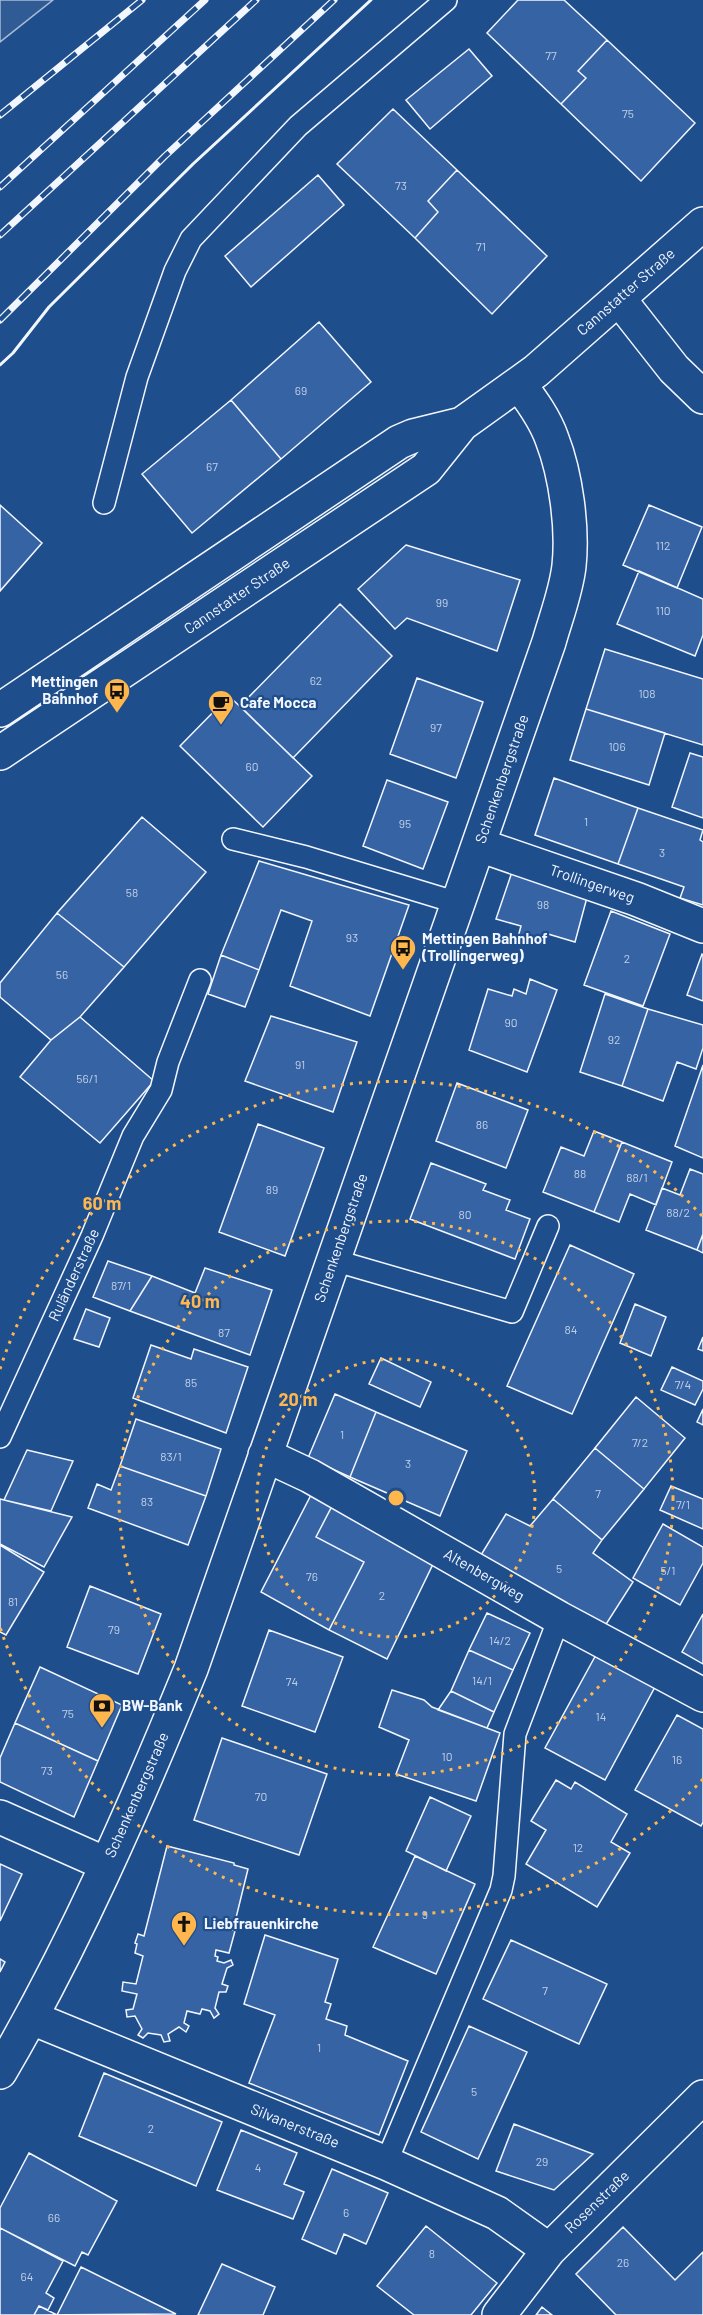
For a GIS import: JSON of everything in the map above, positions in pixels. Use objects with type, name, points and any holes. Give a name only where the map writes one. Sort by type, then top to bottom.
[{"type":"street","name":"Cannstatter Straße","points":[[0,753],[420,474],[432,463],[462,424],[519,384],[703,224]]},
{"type":"street","points":[[619,299],[674,369],[703,397]]},
{"type":"street","name":"Schenkenbergstraße","points":[[0,2072],[32,2018],[106,1864],[191,1669],[549,642],[569,568],[570,533],[558,455],[545,423],[519,384]]},
{"type":"street","name":"Cannstatter Straße","points":[[0,710],[399,442],[413,436],[462,424]]},
{"type":"street","name":"Trollingerweg","points":[[479,844],[636,899],[703,927]]},
{"type":"street","name":"Altenbergweg","points":[[266,1455],[309,1476],[559,1618],[703,1695]]},
{"type":"street","points":[[0,1817],[106,1864]]},
{"type":"street","name":"Silvanerstraße","points":[[32,2018],[386,2163],[497,2213],[549,2250]]},
{"type":"street","name":"Rosenstraße","points":[[499,2315],[549,2250],[703,2097]]},
{"type":"lane","points":[[104,503],[137,377],[175,271],[191,239],[298,126],[446,0]]},
{"type":"lane","points":[[233,839],[306,857],[458,903]]},
{"type":"lane","name":"Ruländerstraße","points":[[0,1437],[92,1236],[133,1136],[161,1090],[168,1062],[200,980]]},
{"type":"lane","points":[[333,1260],[512,1312],[548,1226]]},
{"type":"lane","points":[[386,2163],[501,1890],[515,1734],[559,1618]]},
{"type":"shaded area","points":[[0,0],[53,0],[0,42]]},
{"type":"building","points":[[518,0],[564,0],[607,40],[578,71],[586,78],[561,104],[487,33]]},
{"type":"building","points":[[607,40],[695,123],[641,181],[561,104],[586,78],[578,71]]},
{"type":"building","points":[[469,49],[492,76],[430,129],[406,100]]},
{"type":"building","points":[[393,109],[457,170],[428,201],[438,212],[415,238],[337,164]]},
{"type":"building","points":[[457,170],[547,256],[492,314],[415,238],[438,212],[428,201]]},
{"type":"building","points":[[318,175],[344,205],[251,287],[225,256]]},
{"type":"building","points":[[319,322],[371,382],[281,459],[231,400]]},
{"type":"building","points":[[231,400],[281,459],[192,533],[142,474]]},
{"type":"building","points":[[0,505],[42,543],[0,591]]},
{"type":"building","points":[[649,505],[702,527],[677,588],[623,565]]},
{"type":"building","points":[[406,545],[520,580],[497,651],[407,618],[395,629],[358,589]]},
{"type":"building","points":[[639,571],[703,599],[703,635],[695,656],[617,624]]},
{"type":"building","points":[[340,604],[392,656],[293,758],[240,706]]},
{"type":"building","points":[[605,649],[703,679],[703,745],[586,709]]},
{"type":"building","points":[[417,678],[483,702],[456,778],[390,754]]},
{"type":"building","points":[[229,696],[312,776],[263,827],[180,746]]},
{"type":"building","points":[[586,709],[665,733],[649,785],[570,760]]},
{"type":"building","points":[[690,753],[703,757],[703,818],[672,807]]},
{"type":"building","points":[[554,778],[638,808],[618,864],[535,835]]},
{"type":"building","points":[[387,780],[448,802],[423,869],[363,846]]},
{"type":"building","points":[[638,808],[703,830],[700,840],[703,842],[703,905],[680,898],[684,887],[618,864]]},
{"type":"building","points":[[142,817],[206,872],[124,967],[57,913]]},
{"type":"building","points":[[259,861],[409,905],[370,1016],[290,986],[312,921],[281,910],[259,970],[221,955]]},
{"type":"building","points":[[514,866],[589,890],[575,942],[548,934],[545,945],[518,937],[521,926],[496,919]]},
{"type":"building","points":[[611,911],[670,934],[643,1006],[584,985]]},
{"type":"building","points":[[57,913],[124,967],[80,1017],[51,1040],[0,997],[0,983]]},
{"type":"building","points":[[221,955],[259,970],[245,1007],[208,994]]},
{"type":"building","points":[[703,955],[703,1001],[687,995]]},
{"type":"building","points":[[530,979],[557,990],[527,1072],[469,1050],[488,989],[512,996],[514,989],[526,994]]},
{"type":"building","points":[[605,994],[648,1009],[622,1086],[580,1072]]},
{"type":"building","points":[[648,1009],[703,1025],[703,1048],[696,1069],[677,1062],[663,1101],[622,1086]]},
{"type":"building","points":[[271,1016],[357,1042],[333,1112],[245,1081]]},
{"type":"building","points":[[80,1017],[154,1081],[100,1143],[20,1077],[51,1040]]},
{"type":"building","points":[[703,1065],[703,1158],[675,1146]]},
{"type":"building","points":[[457,1083],[528,1110],[506,1168],[436,1141]]},
{"type":"building","points":[[258,1124],[324,1148],[285,1256],[219,1232]]},
{"type":"building","points":[[594,1131],[622,1142],[594,1212],[543,1192],[561,1147],[584,1156]]},
{"type":"building","points":[[622,1142],[672,1162],[656,1205],[630,1194],[619,1222],[594,1212]]},
{"type":"building","points":[[431,1163],[486,1184],[483,1190],[510,1200],[506,1210],[530,1219],[515,1259],[410,1219]]},
{"type":"building","points":[[690,1169],[703,1174],[703,1234],[697,1250],[646,1230],[662,1188],[680,1195]]},
{"type":"building","points":[[703,1234],[703,1253],[697,1250]]},
{"type":"building","points":[[570,1245],[634,1274],[572,1414],[507,1386]]},
{"type":"building","points":[[108,1261],[152,1276],[130,1311],[93,1297]]},
{"type":"building","points":[[205,1268],[272,1290],[250,1355],[130,1311],[152,1276],[195,1293]]},
{"type":"building","points":[[635,1304],[666,1317],[651,1356],[620,1343]]},
{"type":"building","points":[[86,1309],[110,1318],[99,1347],[74,1339]]},
{"type":"building","points":[[703,1337],[703,1351],[698,1349]]},
{"type":"building","points":[[151,1345],[191,1359],[194,1349],[248,1367],[226,1433],[133,1398]]},
{"type":"building","points":[[381,1358],[431,1382],[420,1407],[369,1384]]},
{"type":"building","points":[[672,1367],[703,1381],[703,1389],[695,1405],[661,1390]]},
{"type":"building","points":[[335,1394],[376,1412],[350,1477],[308,1458]]},
{"type":"building","points":[[636,1397],[685,1438],[644,1489],[595,1448]]},
{"type":"building","points":[[703,1409],[703,1425],[697,1422]]},
{"type":"building","points":[[376,1412],[467,1451],[440,1516],[350,1477]]},
{"type":"building","points":[[136,1419],[221,1449],[206,1496],[120,1466]]},
{"type":"building","points":[[595,1448],[644,1489],[602,1540],[553,1499]]},
{"type":"building","points":[[27,1450],[73,1461],[51,1511],[4,1500]]},
{"type":"building","points":[[120,1466],[206,1496],[188,1545],[88,1508],[97,1484],[111,1490]]},
{"type":"building","points":[[671,1486],[703,1499],[703,1529],[660,1510]]},
{"type":"building","points":[[311,1495],[332,1506],[316,1537],[364,1562],[329,1630],[261,1592]]},
{"type":"building","points":[[0,1499],[72,1517],[44,1567],[0,1544]]},
{"type":"building","points":[[553,1499],[602,1540],[593,1553],[633,1582],[603,1629],[481,1555],[506,1514],[530,1526]]},
{"type":"building","points":[[332,1506],[435,1560],[387,1659],[329,1630],[364,1562],[316,1537]]},
{"type":"building","points":[[663,1524],[703,1547],[703,1563],[680,1605],[633,1578]]},
{"type":"building","points":[[0,1545],[44,1572],[6,1635],[0,1632]]},
{"type":"building","points":[[90,1586],[161,1614],[138,1674],[67,1647]]},
{"type":"building","points":[[487,1613],[530,1633],[513,1670],[469,1650]]},
{"type":"building","points":[[703,1614],[703,1664],[682,1652]]},
{"type":"building","points":[[269,1630],[343,1657],[315,1732],[242,1706]]},
{"type":"building","points":[[469,1650],[513,1670],[494,1712],[451,1691]]},
{"type":"building","points":[[597,1653],[656,1685],[605,1780],[545,1748]]},
{"type":"building","points":[[40,1667],[122,1705],[98,1761],[15,1723]]},
{"type":"building","points":[[392,1690],[424,1700],[432,1707],[500,1733],[476,1801],[396,1774],[409,1740],[379,1727]]},
{"type":"building","points":[[451,1691],[494,1712],[487,1728],[438,1710]]},
{"type":"building","points":[[677,1715],[703,1729],[703,1822],[701,1826],[635,1790]]},
{"type":"building","points":[[15,1723],[98,1761],[74,1817],[0,1782],[0,1758]]},
{"type":"building","points":[[222,1738],[327,1774],[299,1855],[194,1820]]},
{"type":"building","points":[[556,1780],[571,1789],[575,1782],[627,1814],[611,1842],[630,1853],[597,1907],[526,1864],[546,1830],[531,1821]]},
{"type":"building","points":[[430,1797],[471,1816],[446,1871],[406,1851]]},
{"type":"building","name":"Liebfrauenkirche","points":[[167,1846],[234,1863],[234,1865],[248,1869],[229,1953],[216,1950],[217,1961],[224,1963],[231,1960],[233,1965],[227,1968],[222,1984],[228,1986],[226,1992],[219,1992],[215,2008],[219,2014],[214,2018],[210,2011],[202,2009],[200,2014],[187,2011],[184,2023],[189,2026],[186,2032],[179,2027],[168,2034],[170,2041],[164,2042],[161,2035],[148,2033],[143,2038],[138,2035],[142,2029],[135,2016],[127,2017],[126,2010],[133,2009],[137,1994],[122,1991],[123,1982],[136,1984],[143,1956],[135,1953],[137,1944],[135,1943],[138,1934],[144,1936]]},
{"type":"building","points":[[415,1856],[475,1884],[436,1974],[373,1947]]},
{"type":"building","points":[[0,1864],[22,1874],[0,1921]]},
{"type":"building","points":[[265,1935],[338,1959],[325,2002],[331,2004],[326,2019],[347,2026],[345,2035],[408,2061],[379,2135],[249,2083],[275,2015],[244,2004]]},
{"type":"building","points":[[511,1940],[607,1984],[579,2044],[483,1999]]},
{"type":"building","points":[[0,1959],[5,1962],[0,1972]]},
{"type":"building","points":[[469,2026],[527,2052],[478,2159],[421,2132]]},
{"type":"building","points":[[104,2073],[222,2122],[196,2186],[79,2136]]},
{"type":"building","points":[[514,2124],[593,2154],[554,2190],[496,2171]]},
{"type":"building","points":[[241,2130],[297,2153],[284,2184],[304,2192],[293,2219],[217,2190]]},
{"type":"building","points":[[29,2153],[117,2201],[88,2255],[82,2252],[75,2266],[0,2228],[0,2208]]},
{"type":"building","points":[[332,2169],[388,2193],[366,2244],[344,2234],[336,2254],[302,2239]]},
{"type":"building","points":[[426,2226],[497,2283],[471,2315],[414,2315],[377,2286]]},
{"type":"building","points":[[623,2227],[675,2280],[703,2252],[703,2315],[616,2315],[576,2274]]},
{"type":"building","points":[[0,2228],[63,2261],[46,2293],[54,2298],[48,2310],[39,2306],[34,2315],[0,2315]]},
{"type":"building","points":[[222,2264],[275,2287],[263,2315],[198,2315]]},
{"type":"building","points":[[81,2267],[176,2314],[57,2315]]},
{"type":"building","points":[[39,2306],[57,2315],[34,2315]]},
{"type":"building","points":[[542,2307],[552,2315],[536,2315]]},
{"type":"railway","points":[[0,115],[142,0]]},
{"type":"railway","points":[[0,187],[205,0]]},
{"type":"railway","points":[[0,235],[256,0]]},
{"type":"railway","points":[[0,320],[165,156],[334,0]]},
{"type":"wall","points":[[0,365],[13,353],[49,307],[193,164],[371,0]]},
{"type":"place","name":"Mettingen Bahnhof","points":[[117,714]]},
{"type":"place","name":"Cafe Mocca","points":[[221,726]]},
{"type":"place","name":"Mettingen Bahnhof (Trollingerweg)","points":[[403,971]]},
{"type":"place","name":"BW-Bank","points":[[102,1729]]},
{"type":"place","name":"Liebfrauenkirche","points":[[184,1947]]}]
